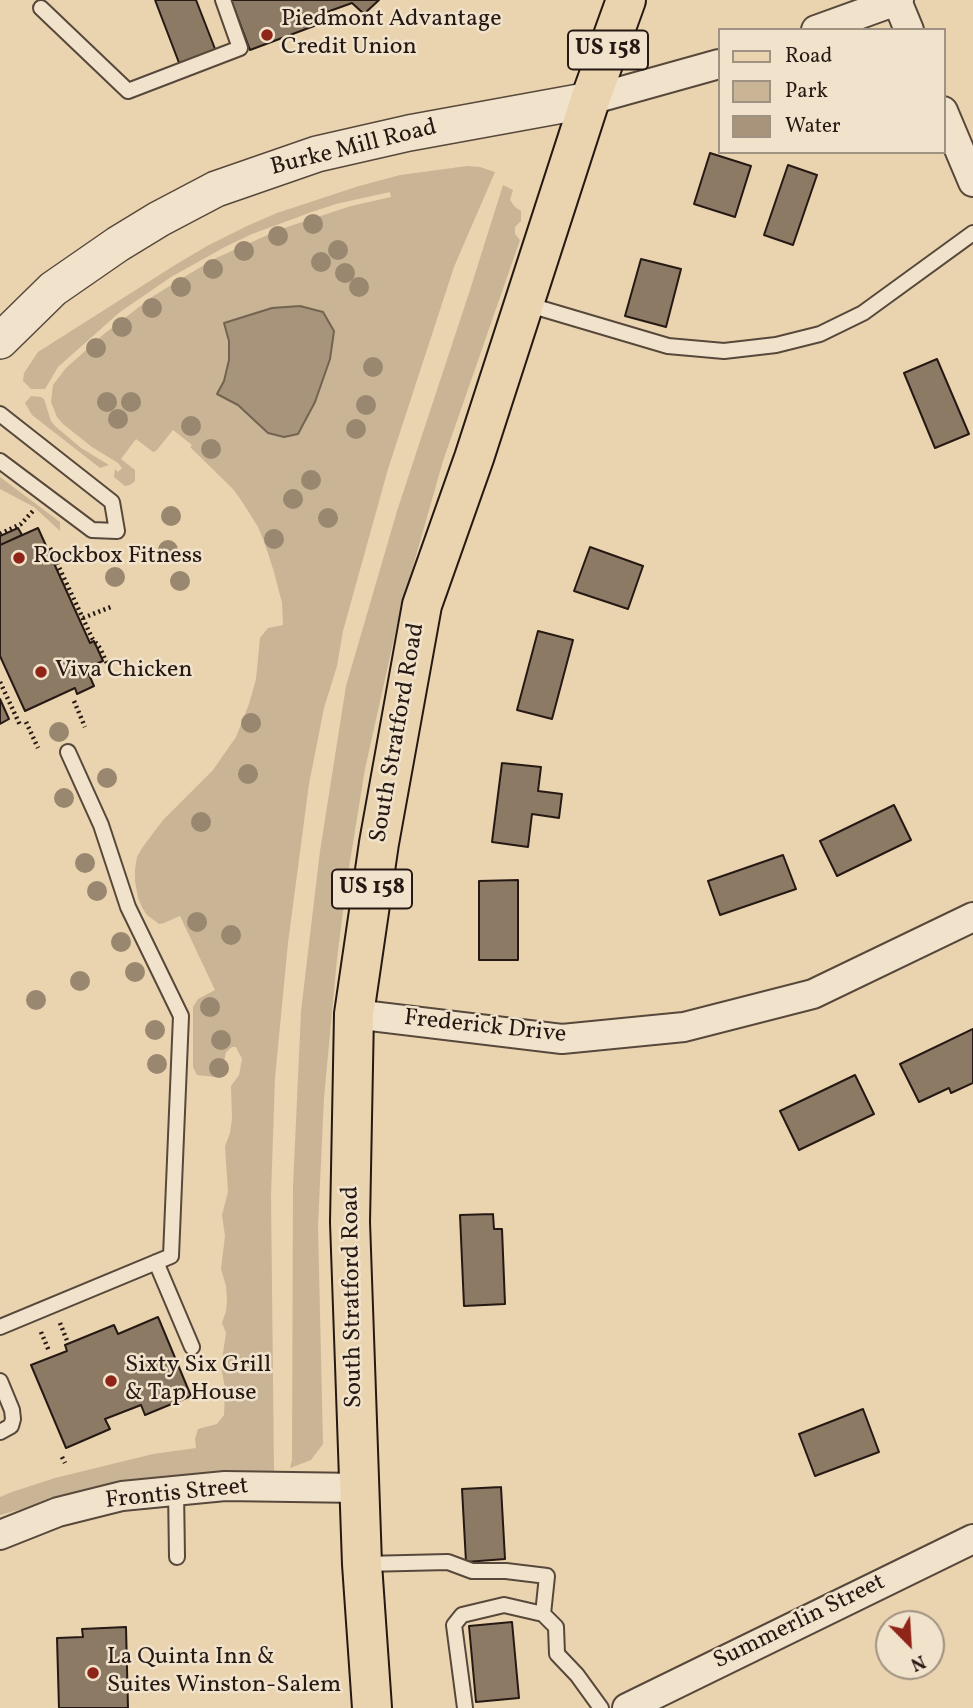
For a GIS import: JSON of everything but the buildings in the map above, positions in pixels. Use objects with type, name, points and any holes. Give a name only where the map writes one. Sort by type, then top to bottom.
[{"type":"main road","name":"South Stratford Road","points":[[372,1708],[362,1564],[350,1222],[354,1014],[379,844],[422,605],[474,458],[590,100],[626,0]]},
{"type":"street","points":[[822,28],[898,1],[908,28]]},
{"type":"street","points":[[590,100],[718,64]]},
{"type":"street","name":"Burke Mill Road","points":[[0,341],[54,289],[118,244],[216,189],[317,154],[409,133],[590,100]]},
{"type":"street","points":[[945,116],[973,182]]},
{"type":"street","name":"Frederick Drive","points":[[354,1014],[562,1039],[684,1027],[813,994],[973,917]]},
{"type":"street","name":"Frontis Street","points":[[0,1535],[58,1512],[122,1496],[225,1486],[359,1488]]},
{"type":"street","name":"Summerlin Street","points":[[627,1708],[973,1539]]},
{"type":"lane","points":[[41,8],[128,91],[240,48],[223,0]]},
{"type":"lane","points":[[524,303],[668,346],[724,351],[776,345],[820,334],[863,313],[973,233]]},
{"type":"lane","points":[[0,414],[112,502],[117,531],[92,530],[0,461]]},
{"type":"lane","points":[[0,1327],[172,1256],[181,1016],[128,907],[102,825],[68,752]]},
{"type":"lane","points":[[156,1262],[192,1347]]},
{"type":"lane","points":[[0,1381],[13,1419],[11,1426],[0,1433]]},
{"type":"lane","points":[[176,1490],[177,1557]]},
{"type":"lane","points":[[362,1564],[448,1562],[472,1571],[547,1576],[543,1614]]},
{"type":"lane","points":[[465,1708],[454,1625],[463,1615],[504,1605],[543,1614],[556,1628],[557,1654],[577,1675],[601,1708]]},
{"type":"path","points":[[0,534],[21,524],[33,510]]},
{"type":"path","points":[[50,548],[110,670]]},
{"type":"path","points":[[83,618],[113,606]]},
{"type":"path","points":[[0,682],[20,725]]},
{"type":"path","points":[[74,701],[85,727]]},
{"type":"path","points":[[26,722],[38,748]]},
{"type":"path","points":[[58,1320],[68,1343]]},
{"type":"path","points":[[39,1328],[49,1351]]},
{"type":"green space","points":[[467,166],[495,172],[454,267],[388,469],[343,631],[309,784],[288,943],[275,1078],[271,1195],[274,1471],[147,1478],[0,1515],[0,1497],[12,1492],[55,1478],[153,1454],[196,1448],[198,1429],[217,1424],[224,1415],[225,1388],[221,1366],[226,1333],[222,1323],[227,1300],[221,1269],[225,1236],[222,1215],[228,1192],[225,1146],[232,1119],[231,1086],[239,1075],[242,1059],[236,1047],[232,1047],[226,1052],[224,1062],[215,1077],[197,1075],[193,1067],[193,1007],[198,999],[215,990],[180,916],[159,924],[143,909],[138,898],[135,869],[142,848],[163,820],[213,770],[236,737],[256,679],[260,638],[268,628],[283,625],[282,603],[258,527],[233,489],[190,447],[192,445],[173,430],[153,452],[136,439],[121,459],[135,470],[135,481],[125,486],[114,477],[115,469],[118,472],[122,468],[118,463],[92,447],[57,417],[51,402],[53,385],[66,368],[104,334],[152,297],[216,258],[281,229],[351,206],[391,197],[390,192],[309,213],[225,247],[171,277],[120,312],[58,367],[45,389],[31,389],[23,381],[24,373],[38,352],[175,265],[247,226],[277,213],[359,186],[400,175]]},
{"type":"green space","points":[[503,185],[513,190],[510,200],[521,211],[521,221],[515,227],[515,234],[520,240],[443,461],[400,612],[365,769],[337,959],[324,1098],[318,1226],[323,1444],[311,1460],[290,1468],[293,1187],[301,1011],[320,851],[346,686],[397,511]]},
{"type":"green space","points":[[31,396],[44,399],[55,426],[81,448],[109,465],[100,468],[32,415],[25,403]]},
{"type":"green space","points":[[0,477],[60,522],[60,531],[34,507],[0,489]]},
{"type":"water","points":[[300,306],[323,312],[334,331],[330,359],[315,402],[298,434],[284,437],[268,433],[238,405],[217,394],[224,381],[229,360],[229,341],[224,323],[272,308]]},
{"type":"place","name":"Piedmont Advantage Credit Union","points":[[267,35]]},
{"type":"place","name":"Rockbox Fitness","points":[[19,558]]},
{"type":"place","name":"Viva Chicken","points":[[41,672]]},
{"type":"place","name":"Sixty Six Grill & Tap House","points":[[111,1381]]},
{"type":"place","name":"La Quinta Inn & Suites Winston-Salem","points":[[93,1673]]}]
